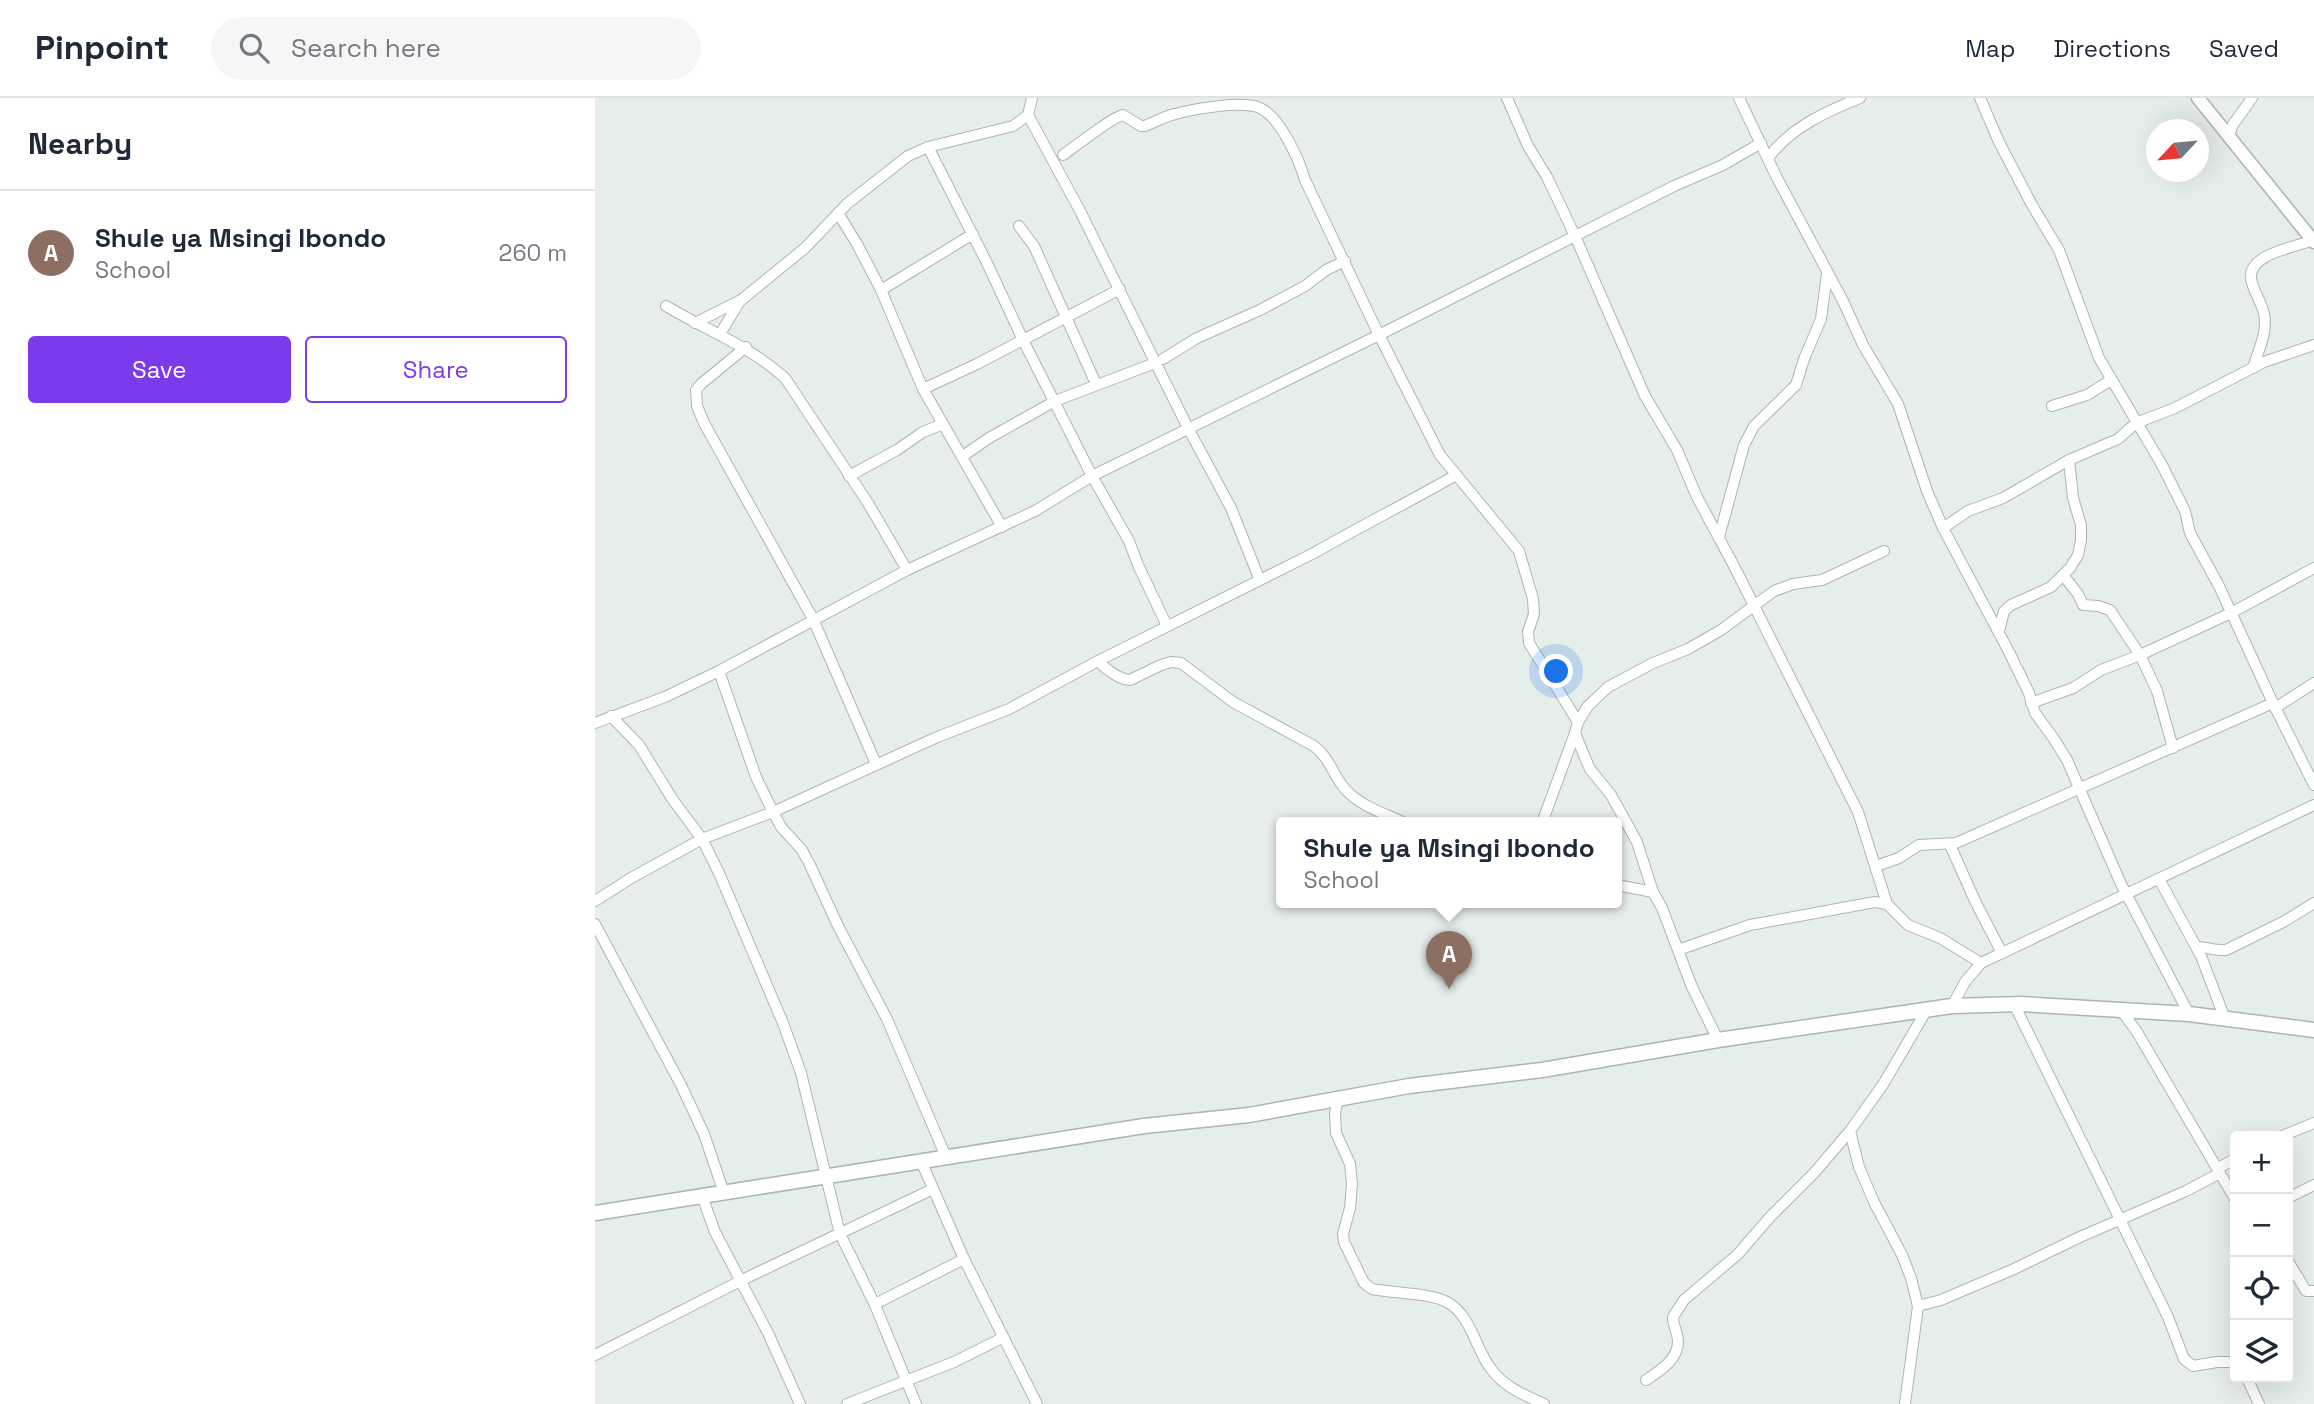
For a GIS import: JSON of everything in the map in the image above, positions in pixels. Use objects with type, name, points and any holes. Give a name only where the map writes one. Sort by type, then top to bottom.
[{"type":"main road","points":[[595,1213],[1144,1126],[1249,1115],[1409,1086],[1542,1070],[1718,1040],[1952,1006],[2014,1004],[2189,1014],[2314,1030]]},
{"type":"street","points":[[695,323],[740,301],[805,248],[838,213],[902,160],[928,148],[1013,125],[1028,115],[1032,98]]},
{"type":"street","points":[[1507,98],[1528,146],[1547,177],[1575,236],[1645,396],[1677,450],[1697,497],[1858,812],[1887,904],[1908,925],[1940,938],[1982,963]]},
{"type":"street","points":[[1739,98],[1776,176],[1843,300],[1863,345],[1898,404],[1927,492],[1943,528],[1999,632],[2029,693],[2035,713],[2067,761],[2127,895],[2189,1014]]},
{"type":"street","points":[[1769,157],[1777,145],[1801,127],[1857,98]]},
{"type":"street","points":[[1980,98],[1999,142],[2059,250],[2089,334],[2111,380],[2151,444],[2185,511],[2190,533],[2210,568],[2314,785]]},
{"type":"street","points":[[2198,98],[2313,241],[2276,251],[2260,260],[2252,270],[2251,282],[2265,315],[2263,337],[2253,368]]},
{"type":"street","points":[[2229,136],[2232,126],[2252,98]]},
{"type":"street","points":[[1063,155],[1117,116],[1123,115],[1141,126],[1176,114],[1244,104],[1260,107],[1277,122],[1440,455],[1519,551],[1533,600],[1534,614],[1528,632],[1529,643],[1578,722]]},
{"type":"street","points":[[1028,115],[1034,121],[1159,361],[1188,428],[1231,508],[1259,578]]},
{"type":"street","points":[[595,723],[665,697],[719,671],[907,569],[1035,511],[1092,476],[1674,186],[1723,165],[1761,143]]},
{"type":"street","points":[[928,148],[973,233],[1023,340],[1092,476],[1129,541],[1167,626]]},
{"type":"street","points":[[838,213],[881,290],[923,389],[1002,527]]},
{"type":"street","points":[[1019,226],[1034,246],[1096,384]]},
{"type":"street","points":[[881,290],[973,233]]},
{"type":"street","points":[[963,457],[989,438],[1055,401],[1159,361],[1198,338],[1305,286],[1326,270],[1345,261]]},
{"type":"street","points":[[1719,537],[1744,445],[1754,426],[1796,385],[1821,319],[1827,274]]},
{"type":"street","points":[[923,389],[1121,289]]},
{"type":"street","points":[[720,334],[740,301]]},
{"type":"street","points":[[666,306],[746,348],[785,378],[907,569]]},
{"type":"street","points":[[1943,528],[1968,511],[2003,498],[2069,460],[2118,439],[2136,423],[2175,408],[2277,356],[2314,345]]},
{"type":"street","points":[[746,348],[701,384],[696,390],[697,405],[704,424],[813,619],[876,765]]},
{"type":"street","points":[[2052,405],[2087,395],[2111,380]]},
{"type":"street","points":[[849,476],[897,450],[923,432],[943,424]]},
{"type":"street","points":[[1999,632],[2001,618],[2011,605],[2051,587],[2078,555],[2081,526],[2073,498],[2069,460]]},
{"type":"street","points":[[595,901],[702,839],[772,812],[935,738],[1009,709],[1259,578],[1314,553],[1456,475]]},
{"type":"street","points":[[1544,817],[1578,722],[1588,706],[1608,687],[1653,663],[1688,649],[1721,630],[1783,587],[1822,580],[1884,551]]},
{"type":"street","points":[[2031,703],[2073,688],[2101,670],[2231,613],[2314,568]]},
{"type":"street","points":[[2063,575],[2083,605],[2103,607],[2113,614],[2140,655],[2157,691],[2173,748]]},
{"type":"street","points":[[1098,661],[1118,676],[1130,680],[1161,665],[1181,663],[1233,702],[1314,746],[1331,764],[1347,791],[1393,817]]},
{"type":"street","points":[[719,671],[756,777],[772,812],[781,827],[802,850],[810,865],[838,926],[887,1019],[946,1157]]},
{"type":"street","points":[[1876,866],[1899,858],[1919,845],[1950,845],[2274,706],[2314,683]]},
{"type":"street","points":[[611,716],[639,745],[673,800],[702,839],[801,1073],[840,1234],[875,1304],[916,1404]]},
{"type":"street","points":[[1575,733],[1590,769],[1611,795],[1637,842],[1653,892],[1662,908],[1696,996],[1718,1040]]},
{"type":"street","points":[[1952,1006],[1965,982],[1982,963],[2314,805]]},
{"type":"street","points":[[1950,845],[2002,953]]},
{"type":"street","points":[[2159,879],[2197,947],[2225,1019]]},
{"type":"street","points":[[1622,886],[1653,892]]},
{"type":"street","points":[[1678,950],[1750,925],[1868,902],[1887,904]]},
{"type":"street","points":[[2197,947],[2226,950],[2285,921],[2314,903]]},
{"type":"street","points":[[595,924],[681,1085],[704,1134],[724,1193]]},
{"type":"street","points":[[2014,1004],[2173,1328],[2184,1359],[2193,1366],[2230,1362]]},
{"type":"street","points":[[2121,1010],[2137,1032],[2232,1194]]},
{"type":"street","points":[[1646,1380],[1665,1367],[1677,1349],[1678,1340],[1673,1317],[1684,1300],[1738,1254],[1850,1131],[1884,1083],[1926,1011]]},
{"type":"street","points":[[1338,1100],[1335,1113],[1336,1133],[1350,1164],[1352,1184],[1344,1242],[1364,1283],[1373,1289],[1386,1292],[1444,1300],[1455,1307],[1465,1319],[1482,1355],[1502,1382],[1544,1404]]},
{"type":"street","points":[[2293,1132],[2314,1124]]},
{"type":"street","points":[[1850,1131],[1859,1167],[1902,1255],[1918,1306],[1905,1404]]},
{"type":"street","points":[[921,1161],[964,1259],[1037,1404]]},
{"type":"street","points":[[1918,1306],[1941,1300],[2157,1205],[2230,1162]]},
{"type":"street","points":[[2293,1196],[2314,1185]]},
{"type":"street","points":[[595,1355],[742,1280],[933,1189]]},
{"type":"street","points":[[702,1196],[715,1232],[742,1280],[800,1404]]},
{"type":"street","points":[[875,1304],[964,1259]]},
{"type":"street","points":[[2293,1269],[2306,1291],[2314,1291]]},
{"type":"street","points":[[847,1404],[907,1381],[1002,1338]]},
{"type":"street","points":[[2249,1383],[2259,1404]]},
{"type":"place","name":"Shule ya Msingi Ibondo","points":[[1449,989]]}]
